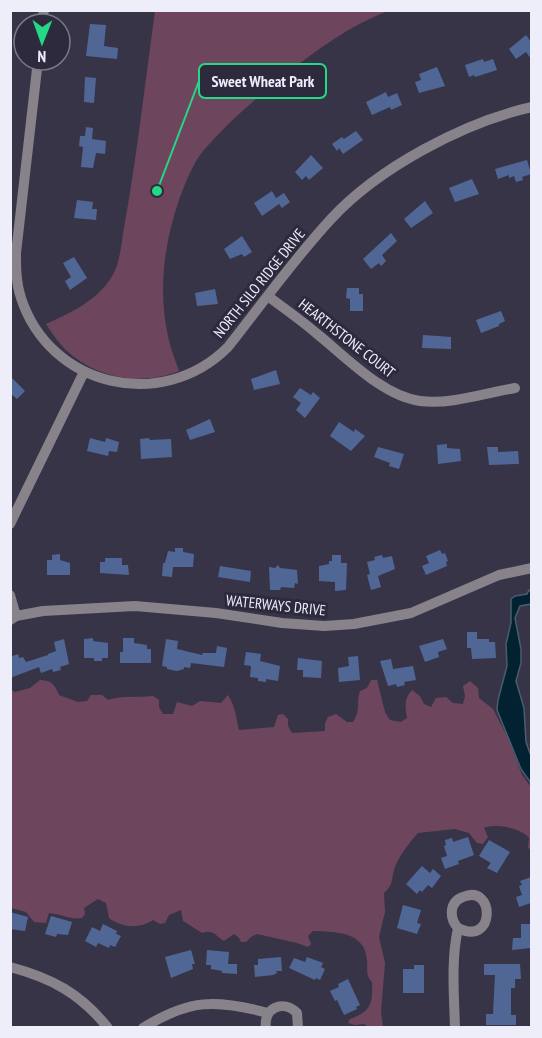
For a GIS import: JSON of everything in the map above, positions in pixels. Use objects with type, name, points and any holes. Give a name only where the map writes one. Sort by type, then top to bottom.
[{"type":"street","name":"NORTH SILO RIDGE DRIVE","points":[[36,72],[16,208],[16,268],[20,297],[43,339],[59,356],[84,372],[109,381],[131,384],[153,384],[180,378],[204,366],[222,353],[332,217],[370,183],[413,155],[463,130],[531,107]]},
{"type":"street","name":"HEARTHSTONE COURT","points":[[269,297],[359,369],[392,392],[419,401],[446,402],[516,388]]},
{"type":"street","points":[[10,524],[84,372]]},
{"type":"street","name":"WATERWAYS DRIVE","points":[[13,618],[75,608],[135,606],[216,613],[289,624],[324,626],[354,624],[411,613],[499,575],[531,568]]},
{"type":"street","points":[[10,596],[13,618]]},
{"type":"street","points":[[455,1028],[454,945],[458,928]]},
{"type":"street","points":[[10,966],[39,975],[74,993],[94,1010],[108,1028]]},
{"type":"street","points":[[143,1028],[174,1010],[193,1005],[219,1003],[268,1013]]},
{"type":"street","points":[[266,1028],[268,1013],[277,1006],[288,1006],[297,1013],[298,1028]]},
{"type":"shaded area","points":[[155,11],[388,11],[346,31],[296,66],[262,93],[199,156],[179,200],[164,267],[165,319],[179,371],[138,379],[110,375],[85,364],[65,349],[46,324],[96,295],[103,289],[116,269],[133,174]]},
{"type":"shaded area","points":[[40,680],[52,684],[59,695],[78,702],[87,701],[91,695],[102,695],[108,700],[153,696],[159,700],[159,707],[163,714],[173,714],[177,702],[192,706],[200,701],[221,703],[228,695],[234,707],[239,730],[274,727],[278,715],[283,714],[288,719],[288,726],[292,733],[325,731],[328,717],[336,714],[347,722],[353,722],[357,714],[360,691],[367,688],[371,680],[377,680],[385,712],[390,720],[401,722],[407,718],[406,703],[412,690],[420,696],[424,704],[431,707],[436,698],[446,697],[453,703],[463,704],[465,696],[463,686],[470,681],[478,688],[479,698],[493,709],[508,738],[522,775],[531,787],[531,852],[528,847],[529,838],[526,834],[501,826],[484,828],[488,837],[483,844],[477,843],[469,833],[455,829],[418,833],[399,858],[391,884],[384,893],[385,912],[379,937],[385,963],[381,1012],[383,1027],[348,1023],[350,1019],[362,1013],[369,1006],[372,982],[368,974],[365,950],[361,943],[348,935],[313,931],[308,936],[311,944],[308,947],[257,934],[246,942],[241,942],[234,934],[224,941],[212,932],[202,933],[183,921],[181,910],[169,915],[165,923],[160,924],[153,920],[137,926],[120,924],[109,918],[106,903],[98,899],[84,908],[85,914],[82,918],[49,913],[46,923],[34,922],[26,912],[11,908],[10,689],[15,692],[30,688]]},
{"type":"water","points":[[529,590],[531,604],[520,606],[515,618],[521,649],[521,663],[516,681],[524,708],[526,742],[531,756],[531,783],[521,769],[497,710],[507,666],[506,644],[511,623],[511,599],[527,594]]},
{"type":"building","points":[[90,24],[106,25],[104,46],[118,48],[117,59],[86,56]]},
{"type":"building","points":[[526,35],[531,42],[531,59],[526,52],[516,59],[509,49]]},
{"type":"building","points":[[483,59],[484,62],[493,59],[497,70],[469,77],[465,65]]},
{"type":"building","points":[[437,67],[445,86],[419,93],[415,82],[421,80],[419,74]]},
{"type":"building","points":[[85,77],[96,78],[94,103],[84,102]]},
{"type":"building","points":[[386,92],[388,97],[397,93],[402,105],[391,110],[390,107],[372,115],[366,102]]},
{"type":"building","points":[[86,127],[93,128],[92,139],[106,141],[105,154],[96,153],[93,168],[81,167],[83,147],[79,146],[80,136],[85,136]]},
{"type":"building","points":[[356,131],[363,140],[343,154],[339,148],[337,151],[332,144]]},
{"type":"building","points":[[311,155],[323,168],[309,180],[306,176],[302,180],[295,172]]},
{"type":"building","points":[[527,160],[531,174],[522,177],[523,180],[516,182],[514,176],[509,178],[509,175],[498,179],[495,169]]},
{"type":"building","points":[[472,179],[479,194],[455,202],[449,188]]},
{"type":"building","points":[[272,191],[276,198],[284,193],[290,202],[282,208],[279,204],[262,216],[254,203]]},
{"type":"building","points":[[77,200],[93,202],[92,209],[97,209],[96,220],[74,218]]},
{"type":"building","points":[[425,201],[433,213],[411,228],[404,219]]},
{"type":"building","points":[[391,233],[397,241],[382,255],[386,261],[381,266],[379,263],[371,269],[363,259]]},
{"type":"building","points":[[242,236],[252,252],[244,257],[242,254],[230,259],[224,249]]},
{"type":"building","points":[[74,257],[87,278],[70,290],[65,281],[71,277],[63,263]]},
{"type":"building","points":[[347,288],[359,288],[359,294],[363,294],[363,311],[350,311],[350,299],[346,298]]},
{"type":"building","points":[[215,289],[218,304],[197,306],[195,293]]},
{"type":"building","points":[[501,311],[505,321],[481,333],[476,320]]},
{"type":"building","points":[[423,335],[451,337],[451,349],[422,348]]},
{"type":"building","points":[[276,370],[280,384],[254,390],[251,379]]},
{"type":"building","points":[[10,376],[25,391],[17,399],[10,393]]},
{"type":"building","points":[[300,388],[311,395],[313,392],[320,398],[305,418],[296,410],[301,403],[293,397]]},
{"type":"building","points":[[210,419],[215,432],[190,440],[186,430]]},
{"type":"building","points":[[339,422],[365,436],[351,451],[330,436]]},
{"type":"building","points":[[90,438],[105,442],[106,438],[119,442],[117,452],[109,451],[108,456],[87,451]]},
{"type":"building","points":[[149,438],[150,440],[171,439],[172,457],[141,459],[140,439]]},
{"type":"building","points":[[447,444],[447,448],[460,449],[461,461],[438,464],[437,445]]},
{"type":"building","points":[[378,447],[404,454],[399,469],[374,457]]},
{"type":"building","points":[[487,447],[498,447],[498,452],[518,451],[519,464],[489,465]]},
{"type":"building","points":[[175,548],[183,548],[183,552],[194,554],[193,567],[173,567],[172,577],[162,576],[163,563],[165,563],[168,551],[175,552]]},
{"type":"building","points":[[440,550],[442,554],[445,553],[447,566],[426,575],[422,566],[429,563],[426,556]]},
{"type":"building","points":[[60,554],[60,560],[70,563],[70,575],[47,575],[47,560],[52,560],[52,555]]},
{"type":"building","points":[[332,555],[341,555],[341,563],[347,563],[346,590],[335,591],[335,582],[319,581],[319,566],[329,564],[329,561],[332,561]]},
{"type":"building","points":[[382,555],[383,558],[392,556],[395,569],[378,576],[381,587],[371,590],[367,575],[370,574],[367,562]]},
{"type":"building","points":[[105,558],[122,558],[122,565],[128,565],[129,575],[100,573],[100,562],[105,562]]},
{"type":"building","points":[[278,565],[280,568],[297,570],[298,584],[295,583],[294,588],[281,587],[280,590],[270,590],[269,567],[275,568]]},
{"type":"building","points":[[220,566],[251,571],[250,582],[218,577]]},
{"type":"building","points":[[467,632],[477,632],[477,639],[489,639],[489,642],[495,642],[496,658],[472,659],[471,648],[467,648]]},
{"type":"building","points":[[93,638],[93,641],[108,643],[108,658],[94,661],[94,658],[84,658],[84,639]]},
{"type":"building","points":[[123,638],[134,638],[134,643],[147,645],[147,649],[151,649],[151,663],[120,663]]},
{"type":"building","points":[[64,639],[69,664],[60,667],[61,670],[53,672],[52,669],[41,673],[39,667],[10,678],[10,657],[18,654],[19,658],[23,657],[26,662],[48,655],[56,651],[54,642]]},
{"type":"building","points":[[166,639],[178,641],[177,649],[202,655],[203,653],[216,653],[217,646],[227,648],[224,667],[191,663],[190,668],[184,667],[177,671],[167,669],[162,666]]},
{"type":"building","points":[[443,639],[447,649],[438,652],[439,657],[425,662],[419,646]]},
{"type":"building","points":[[246,652],[261,654],[260,661],[280,666],[278,681],[266,679],[266,682],[258,681],[258,678],[250,677],[251,666],[244,665]]},
{"type":"building","points":[[358,656],[360,680],[339,682],[338,668],[349,666],[348,657]]},
{"type":"building","points":[[298,658],[322,661],[321,678],[303,677],[303,670],[297,670]]},
{"type":"building","points":[[391,659],[393,669],[413,666],[416,680],[404,682],[405,685],[397,687],[396,684],[388,686],[380,661]]},
{"type":"building","points":[[468,837],[474,855],[445,869],[441,858],[447,856],[445,840],[452,838],[453,842]]},
{"type":"building","points":[[489,840],[510,852],[497,873],[487,868],[491,863],[479,856]]},
{"type":"building","points":[[422,866],[430,873],[433,869],[441,876],[432,888],[428,885],[417,894],[406,884]]},
{"type":"building","points":[[531,877],[531,903],[519,907],[516,897],[522,895],[520,881]]},
{"type":"building","points":[[403,905],[421,910],[417,923],[421,924],[417,934],[397,928]]},
{"type":"building","points":[[10,912],[28,917],[25,931],[10,929]]},
{"type":"building","points":[[51,916],[72,922],[68,935],[57,934],[56,937],[45,934]]},
{"type":"building","points":[[103,924],[117,931],[116,934],[121,936],[115,947],[110,945],[109,948],[98,943],[96,947],[85,941],[92,927],[100,931]]},
{"type":"building","points":[[521,924],[531,924],[531,948],[512,950],[513,938],[521,938]]},
{"type":"building","points":[[191,950],[195,964],[192,964],[193,969],[171,978],[165,957]]},
{"type":"building","points":[[207,950],[229,952],[228,964],[237,964],[237,974],[222,973],[222,971],[211,969],[211,965],[206,965]]},
{"type":"building","points":[[281,957],[282,971],[276,971],[277,973],[273,975],[255,977],[254,965],[258,965],[258,959]]},
{"type":"building","points":[[307,957],[323,963],[321,967],[325,969],[320,980],[316,978],[315,980],[289,968],[294,958],[305,962]]},
{"type":"building","points":[[484,964],[520,964],[521,979],[515,979],[515,988],[511,988],[511,1015],[516,1015],[516,1025],[486,1025],[486,1014],[493,1014],[495,975],[484,975]]},
{"type":"building","points":[[414,965],[424,965],[424,993],[403,993],[403,969],[414,969]]},
{"type":"building","points":[[348,979],[360,1005],[356,1007],[357,1009],[344,1015],[330,991]]},
{"type":"place","name":"Sweet Wheat Park","points":[[157,191]]}]
